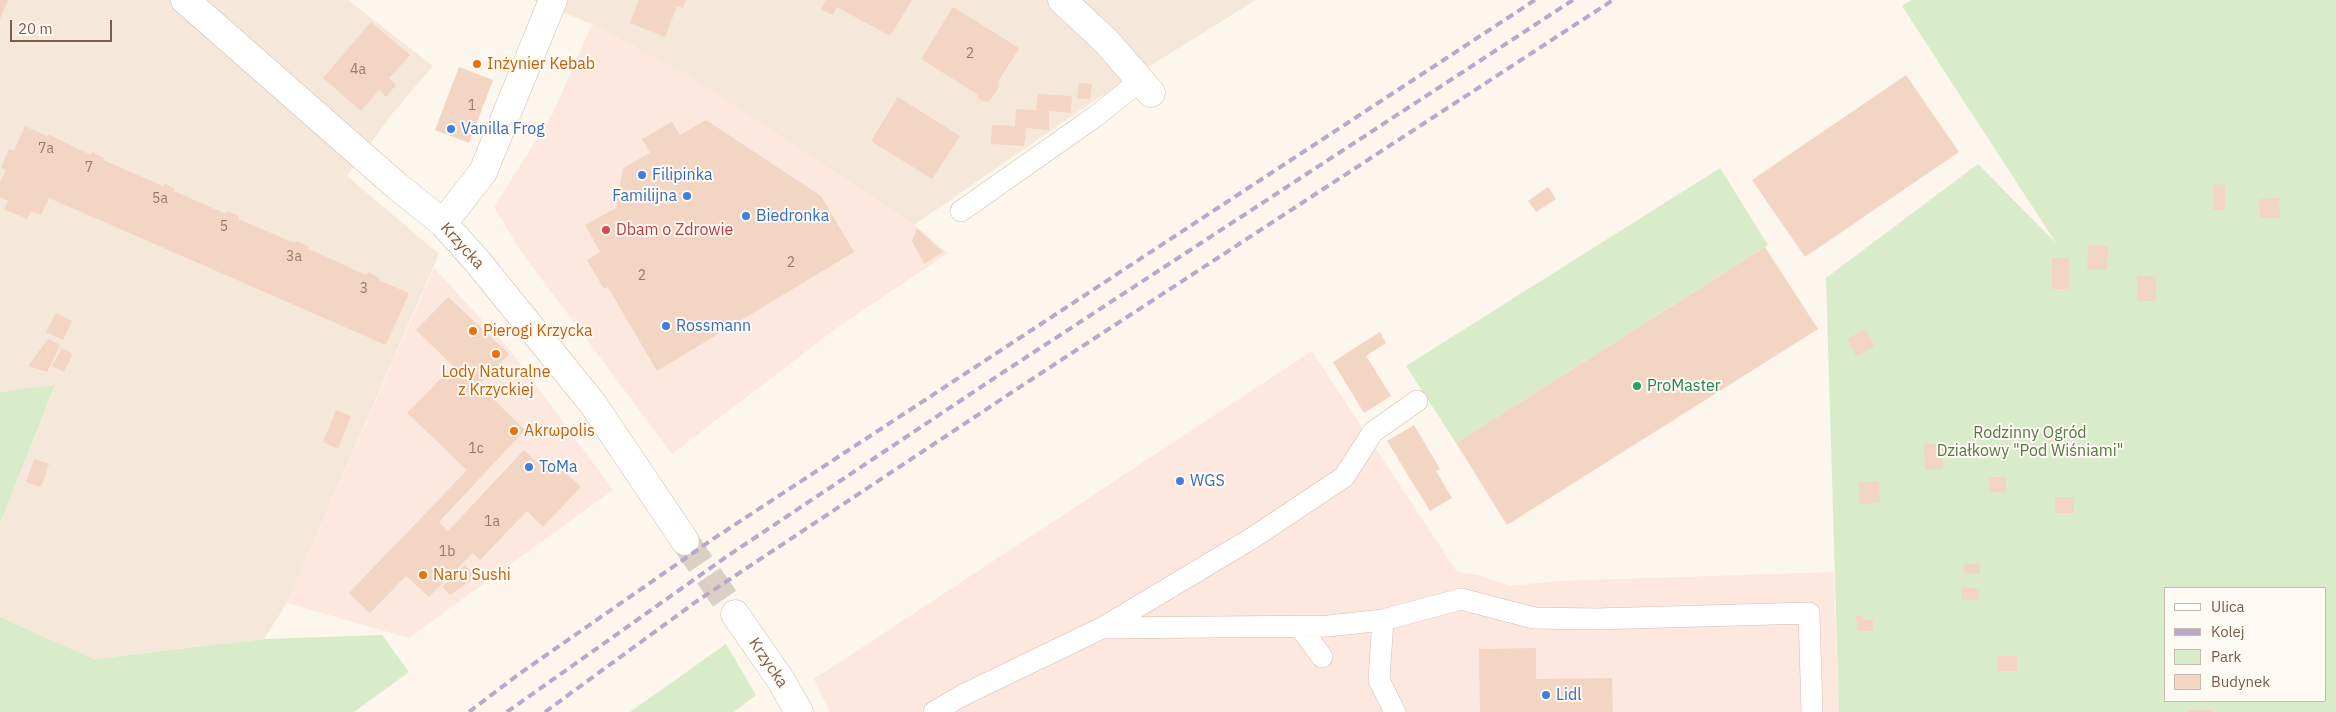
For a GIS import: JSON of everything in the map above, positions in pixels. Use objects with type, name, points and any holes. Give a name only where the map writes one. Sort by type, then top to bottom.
[{"type":"street","name":"Krzycka","points":[[185,0],[398,187],[443,223],[477,261],[593,404],[685,542]]},
{"type":"street","points":[[443,223],[483,172],[553,0]]},
{"type":"street","points":[[1062,0],[1107,42],[1145,87]]},
{"type":"street","name":"Krzycka","points":[[735,614],[780,680],[799,712]]},
{"type":"lane","points":[[962,211],[1096,116],[1145,87]]},
{"type":"lane","points":[[934,712],[961,696],[1102,628],[1254,537],[1344,477],[1373,432],[1417,401]]},
{"type":"lane","points":[[1102,628],[1300,627],[1383,620],[1461,599],[1534,618],[1595,619],[1809,613],[1812,712]]},
{"type":"lane","points":[[1383,620],[1379,680],[1395,712]]},
{"type":"lane","points":[[1300,627],[1322,657]]},
{"type":"shaded area","points":[[0,0],[348,0],[433,66],[392,114],[347,176],[439,254],[287,603],[264,639],[94,659],[0,617],[0,524],[55,386],[0,392]]},
{"type":"shaded area","points":[[532,0],[1256,0],[1092,102],[914,225],[684,73],[592,24]]},
{"type":"shaded area","points":[[592,24],[684,73],[914,225],[948,253],[834,330],[672,454],[520,250],[494,207],[553,113]]},
{"type":"shaded area","points":[[434,268],[510,350],[613,490],[409,638],[287,603]]},
{"type":"shaded area","points":[[1312,351],[1457,572],[1478,575],[1510,586],[1555,581],[1834,572],[1839,712],[830,712],[814,679]]},
{"type":"green space","name":"Rodzinny Ogród Działkowy \"Pod Wiśniami\"","points":[[1911,0],[2336,0],[2336,712],[1839,712],[1826,278],[1978,164],[2056,243],[1902,6]]},
{"type":"green space","name":"ProMaster","points":[[1720,168],[1768,245],[1456,443],[1406,366]]},
{"type":"green space","points":[[55,385],[0,524],[0,392]]},
{"type":"green space","points":[[0,617],[94,659],[264,639],[382,635],[409,672],[354,712],[0,712]]},
{"type":"green space","points":[[726,644],[756,695],[734,712],[630,712]]},
{"type":"building","points":[[0,0],[8,0],[0,19]]},
{"type":"building","points":[[639,0],[686,0],[683,8],[677,6],[665,37],[630,23]]},
{"type":"building","points":[[826,0],[912,0],[890,36],[837,7],[833,15],[821,9]]},
{"type":"building","points":[[953,7],[1019,48],[998,82],[999,87],[990,100],[985,102],[978,98],[977,94],[921,59]]},
{"type":"building","points":[[371,22],[410,55],[389,78],[396,85],[386,97],[379,90],[361,111],[323,78]]},
{"type":"building","points":[[459,67],[493,80],[469,143],[435,130]]},
{"type":"building","points":[[1906,75],[1959,152],[1805,257],[1752,180]]},
{"type":"building","points":[[1079,83],[1092,84],[1090,99],[1077,98]]},
{"type":"building","points":[[1038,94],[1072,96],[1071,113],[1049,111],[1049,130],[1026,128],[1024,146],[991,144],[992,125],[1015,126],[1016,109],[1036,110]]},
{"type":"building","points":[[898,97],[960,136],[932,179],[871,141]]},
{"type":"building","points":[[706,120],[821,196],[854,252],[657,371],[608,287],[604,289],[587,260],[600,252],[585,225],[616,208],[623,168],[650,153],[642,139],[672,122],[680,135]]},
{"type":"building","points":[[25,126],[47,136],[48,134],[91,155],[92,152],[104,158],[103,160],[163,186],[164,183],[175,189],[174,191],[226,214],[227,211],[239,216],[238,219],[292,242],[295,243],[296,241],[310,247],[308,249],[366,275],[368,272],[380,278],[379,280],[409,293],[386,345],[49,198],[41,215],[31,211],[27,219],[4,209],[8,201],[0,197],[0,183],[6,170],[1,168],[9,149],[14,151]]},
{"type":"building","points":[[2213,184],[2225,185],[2225,210],[2213,210]]},
{"type":"building","points":[[1548,187],[1556,199],[1536,212],[1528,201]]},
{"type":"building","points":[[2279,198],[2280,218],[2260,218],[2259,199]]},
{"type":"building","points":[[917,228],[943,252],[924,264],[912,241]]},
{"type":"building","points":[[2088,245],[2108,246],[2107,270],[2087,269]]},
{"type":"building","name":"ProMaster","points":[[1765,247],[1818,329],[1507,525],[1456,443]]},
{"type":"building","points":[[2052,258],[2069,258],[2069,289],[2052,289]]},
{"type":"building","points":[[2137,276],[2156,277],[2156,301],[2137,301]]},
{"type":"building","points":[[448,297],[509,354],[479,385],[525,430],[439,522],[448,531],[524,450],[549,473],[557,465],[581,487],[543,527],[527,511],[480,560],[473,553],[429,597],[406,576],[370,613],[349,593],[467,470],[407,413],[453,366],[416,330]]},
{"type":"building","points":[[56,313],[72,321],[63,340],[46,332]]},
{"type":"building","points":[[1865,329],[1875,346],[1856,356],[1847,339]]},
{"type":"building","points":[[1380,332],[1386,343],[1366,356],[1391,396],[1364,413],[1333,362]]},
{"type":"building","points":[[48,339],[60,345],[47,372],[28,366]]},
{"type":"building","points":[[62,348],[73,354],[64,372],[52,366]]},
{"type":"building","points":[[336,410],[351,416],[338,449],[323,442]]},
{"type":"building","points":[[1414,425],[1440,469],[1436,471],[1452,498],[1430,511],[1387,441]]},
{"type":"building","points":[[2049,431],[2063,432],[2063,446],[2049,446]]},
{"type":"building","points":[[1924,444],[1943,444],[1943,469],[1925,470]]},
{"type":"building","points":[[34,459],[49,464],[41,487],[26,482]]},
{"type":"building","points":[[1989,477],[2006,477],[2006,493],[1989,492]]},
{"type":"building","points":[[1879,481],[1880,503],[1859,504],[1859,482]]},
{"type":"building","points":[[2055,497],[2074,497],[2074,513],[2055,513]]},
{"type":"building","points":[[1964,564],[1980,564],[1980,574],[1964,573]]},
{"type":"building","points":[[465,565],[476,577],[450,595],[442,587]]},
{"type":"building","points":[[1962,587],[1979,589],[1978,601],[1961,599]]},
{"type":"building","points":[[1856,616],[1863,616],[1863,620],[1873,620],[1873,631],[1857,631]]},
{"type":"building","name":"Lidl","points":[[1536,648],[1536,679],[1612,678],[1613,712],[1480,712],[1479,649]]},
{"type":"building","points":[[1997,656],[2017,656],[2017,671],[1997,671]]},
{"type":"building","points":[[2188,710],[2213,710],[2213,712],[2188,712]]},
{"type":"tunnel","points":[[685,541],[735,614]]},
{"type":"railway","points":[[469,712],[519,674],[713,539],[1535,0]]},
{"type":"railway","points":[[507,712],[726,557],[999,375],[1573,0]]},
{"type":"railway","points":[[545,712],[697,601],[1026,383],[1613,0]]},
{"type":"place","name":"Inżynier Kebab","points":[[477,64]]},
{"type":"place","name":"Vanilla Frog","points":[[451,129]]},
{"type":"place","name":"Filipinka","points":[[642,175]]},
{"type":"place","name":"Familijna","points":[[687,196]]},
{"type":"place","name":"Biedronka","points":[[746,216]]},
{"type":"place","name":"Dbam o Zdrowie","points":[[606,230]]},
{"type":"place","name":"Rossmann","points":[[666,326]]},
{"type":"place","name":"Pierogi Krzycka","points":[[473,331]]},
{"type":"place","name":"Lody Naturalne z Krzyckiej","points":[[496,354]]},
{"type":"place","name":"ProMaster","points":[[1637,386]]},
{"type":"place","name":"Akrωpolis","points":[[514,431]]},
{"type":"place","name":"ToMa","points":[[529,467]]},
{"type":"place","name":"WGS","points":[[1180,481]]},
{"type":"place","name":"Naru Sushi","points":[[423,575]]},
{"type":"place","name":"Lidl","points":[[1546,695]]}]
